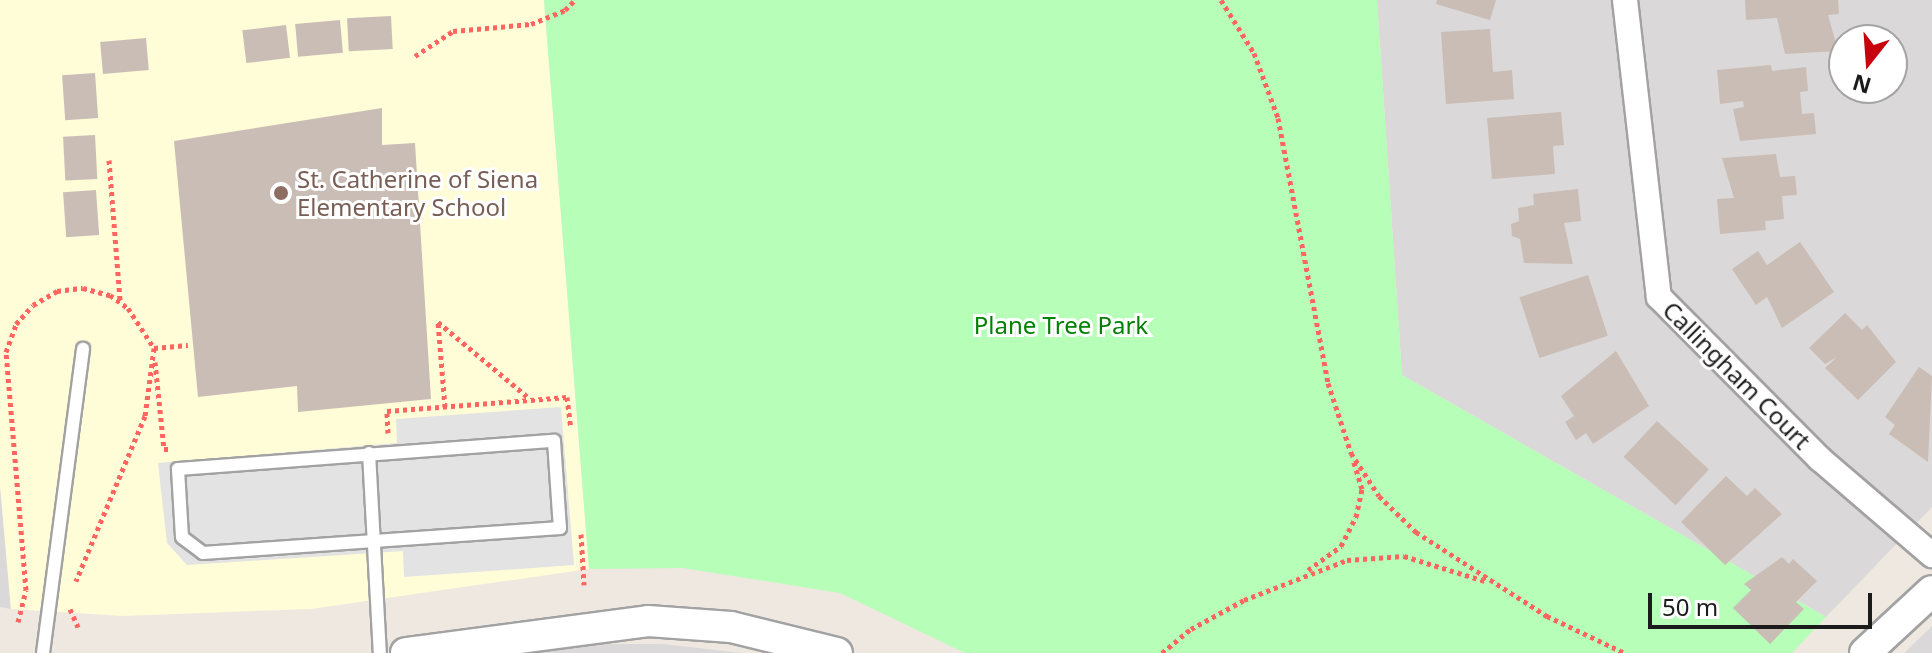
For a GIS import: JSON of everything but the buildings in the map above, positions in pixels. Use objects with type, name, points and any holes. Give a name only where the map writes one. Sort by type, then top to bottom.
[{"type":"street","name":"Callingham Court","points":[[1625,0],[1659,297],[1820,459],[1932,555]]},
{"type":"street","points":[[1865,653],[1932,591]]},
{"type":"street","points":[[406,653],[648,621],[731,627],[837,653]]},
{"type":"lane","points":[[43,653],[83,349]]},
{"type":"lane","points":[[554,441],[560,528],[374,541],[203,553],[182,537],[178,469],[554,441]]},
{"type":"lane","points":[[369,453],[380,653]]},
{"type":"path","points":[[415,56],[453,31],[531,24],[565,10],[575,0]]},
{"type":"path","points":[[1162,653],[1191,629],[1296,576],[1341,546],[1356,517],[1362,489],[1328,383],[1278,118],[1254,53],[1221,0]]},
{"type":"path","points":[[109,160],[120,302]]},
{"type":"path","points":[[445,407],[438,322],[530,400]]},
{"type":"path","points":[[1351,453],[1379,496],[1416,532],[1547,616],[1625,653]]},
{"type":"path","points":[[1296,576],[1347,560],[1404,556],[1443,564],[1497,586]]},
{"type":"shaded area","name":"St. Catherine of Siena Elementary School","points":[[0,0],[544,0],[589,569],[311,609],[122,616],[11,609],[0,485]]},
{"type":"shaded area","points":[[1377,0],[1932,0],[1932,507],[1826,617],[1402,375]]},
{"type":"shaded area","points":[[561,407],[574,565],[404,577],[403,551],[187,565],[167,543],[158,463],[397,443],[396,419]]},
{"type":"shaded area","points":[[0,485],[11,609],[0,607]]},
{"type":"shaded area","points":[[1932,626],[1932,653],[1904,653]]},
{"type":"shaded area","points":[[604,644],[662,644],[743,653],[528,653]]},
{"type":"green space","name":"Plane Tree Park","points":[[544,0],[1377,0],[1402,375],[1826,617],[1792,653],[965,653],[840,593],[683,568],[589,569]]},
{"type":"place","name":"St. Catherine of Siena Elementary School","points":[[281,193]]}]
